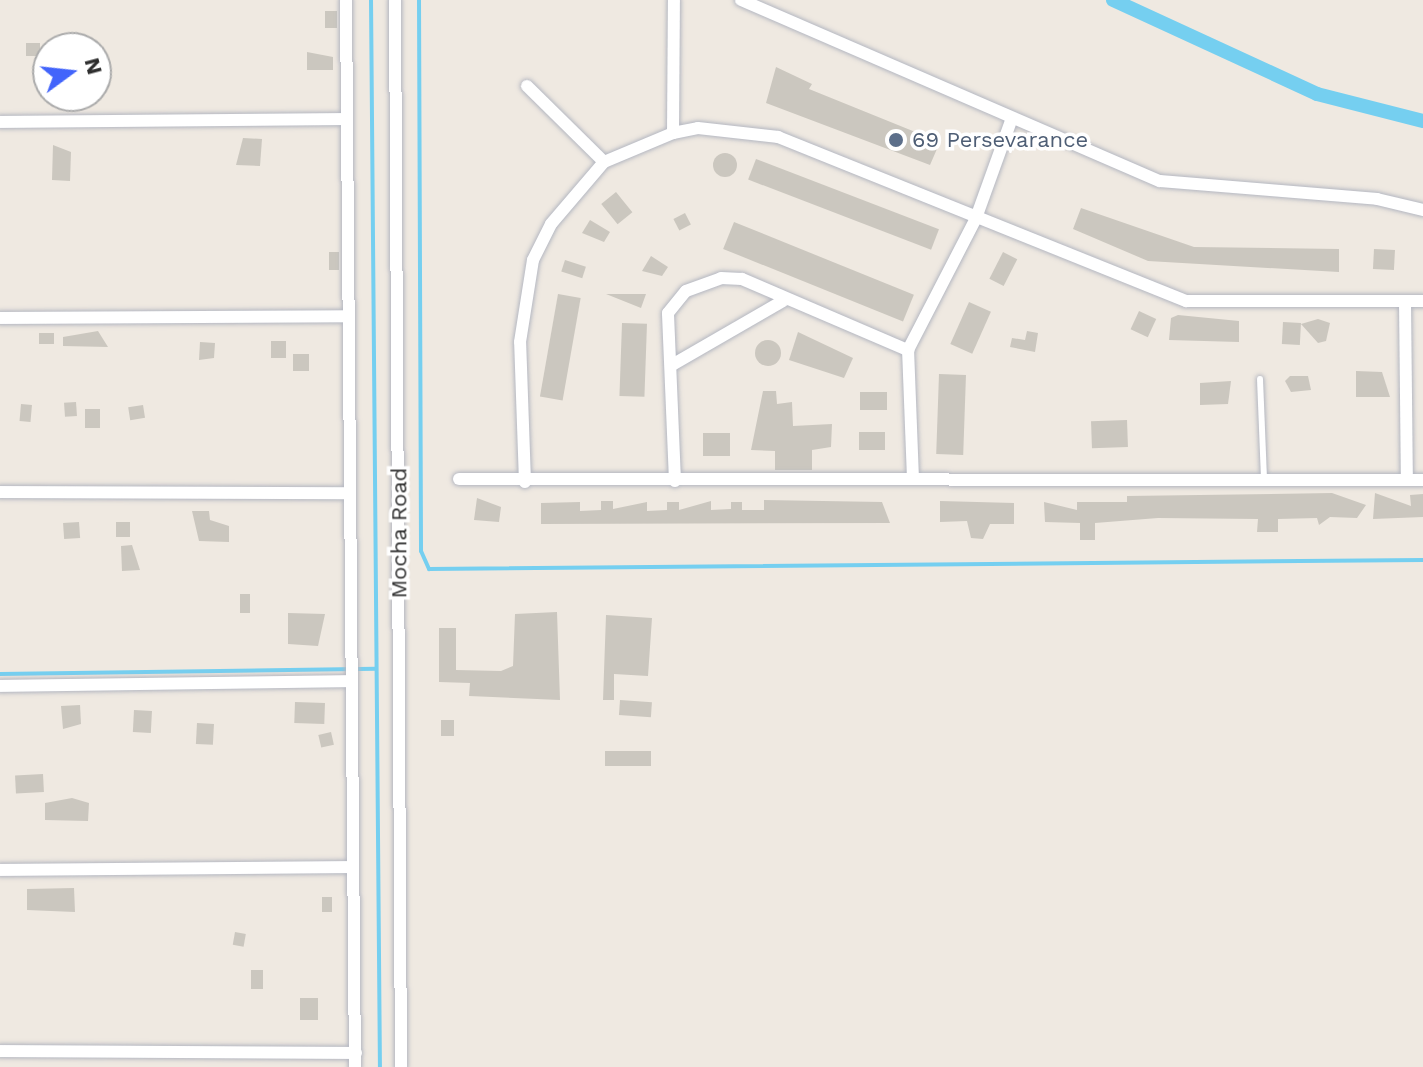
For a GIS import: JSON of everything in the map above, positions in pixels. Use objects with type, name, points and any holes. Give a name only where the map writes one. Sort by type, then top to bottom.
[{"type":"street","points":[[346,0],[343,119],[348,316],[346,493],[352,681],[351,867],[355,1067]]},
{"type":"street","name":"Mocha Road","points":[[395,0],[401,1067]]},
{"type":"street","points":[[673,133],[674,0]]},
{"type":"street","points":[[741,0],[1160,181],[1377,199],[1423,210]]},
{"type":"street","points":[[527,86],[604,162]]},
{"type":"street","points":[[913,479],[908,350],[976,218],[1012,118]]},
{"type":"street","points":[[0,122],[343,119]]},
{"type":"street","points":[[525,482],[520,342],[527,285],[551,224],[604,162],[673,133],[698,128],[778,137],[1186,301],[1423,301]]},
{"type":"street","points":[[675,481],[668,313],[686,291],[721,278],[742,279],[783,301],[908,350]]},
{"type":"street","points":[[672,365],[783,301]]},
{"type":"street","points":[[1405,301],[1407,480]]},
{"type":"street","points":[[0,318],[348,316]]},
{"type":"street","points":[[459,479],[525,482],[1423,480]]},
{"type":"street","points":[[0,492],[346,493]]},
{"type":"street","points":[[0,686],[352,681]]},
{"type":"street","points":[[0,870],[351,867]]},
{"type":"street","points":[[0,1051],[356,1053]]},
{"type":"lane","points":[[1260,379],[1264,480]]},
{"type":"building","points":[[325,11],[337,11],[337,28],[325,28]]},
{"type":"building","points":[[26,43],[32,43],[32,56],[26,56]]},
{"type":"building","points":[[307,52],[333,57],[333,70],[307,70]]},
{"type":"building","points":[[776,67],[812,84],[809,89],[940,142],[930,165],[766,103]]},
{"type":"building","points":[[243,138],[262,139],[260,166],[236,165]]},
{"type":"building","points":[[53,145],[71,152],[70,181],[52,180]]},
{"type":"building","points":[[725,153],[734,156],[737,165],[734,174],[725,177],[716,174],[713,165],[716,156]]},
{"type":"building","points":[[756,159],[939,229],[931,250],[748,180]]},
{"type":"building","points":[[616,192],[632,212],[618,224],[601,204]]},
{"type":"building","points":[[1081,208],[1194,247],[1339,249],[1339,272],[1148,261],[1073,229]]},
{"type":"building","points":[[685,213],[691,225],[679,230],[673,219]]},
{"type":"building","points":[[590,220],[610,232],[604,242],[582,233]]},
{"type":"building","points":[[734,222],[914,295],[903,322],[723,249]]},
{"type":"building","points":[[1374,249],[1395,250],[1394,270],[1373,269]]},
{"type":"building","points":[[329,252],[339,252],[339,270],[329,270]]},
{"type":"building","points":[[1003,252],[1017,259],[1004,286],[989,279]]},
{"type":"building","points":[[651,256],[668,267],[662,276],[642,271]]},
{"type":"building","points":[[565,260],[586,267],[582,278],[561,271]]},
{"type":"building","points":[[558,294],[581,298],[563,400],[540,396]]},
{"type":"building","points":[[606,294],[646,294],[641,308]]},
{"type":"building","points":[[969,302],[991,312],[972,354],[950,344]]},
{"type":"building","points":[[1139,311],[1156,319],[1148,337],[1131,329]]},
{"type":"building","points":[[1178,315],[1239,321],[1239,342],[1169,340],[1171,318]]},
{"type":"building","points":[[1318,319],[1330,323],[1326,341],[1318,343],[1301,324]]},
{"type":"building","points":[[1283,322],[1301,323],[1300,345],[1282,344]]},
{"type":"building","points":[[622,323],[647,324],[644,397],[619,396]]},
{"type":"building","points":[[98,331],[108,347],[63,346],[63,337]]},
{"type":"building","points":[[1027,331],[1038,333],[1035,352],[1010,347],[1012,338],[1025,340]]},
{"type":"building","points":[[798,332],[853,358],[844,378],[789,360]]},
{"type":"building","points":[[39,333],[54,333],[54,344],[39,344]]},
{"type":"building","points":[[768,340],[777,344],[781,353],[777,362],[768,366],[759,362],[755,353],[759,344]]},
{"type":"building","points":[[271,341],[286,341],[286,358],[271,358]]},
{"type":"building","points":[[200,342],[215,343],[214,358],[199,360]]},
{"type":"building","points":[[293,354],[309,354],[309,371],[293,371]]},
{"type":"building","points":[[1356,371],[1382,372],[1390,397],[1356,397]]},
{"type":"building","points":[[939,374],[966,375],[963,455],[936,454]]},
{"type":"building","points":[[1290,376],[1308,376],[1311,390],[1291,392],[1285,381]]},
{"type":"building","points":[[1231,381],[1228,404],[1200,405],[1200,383]]},
{"type":"building","points":[[763,391],[776,391],[777,404],[792,402],[793,426],[832,424],[831,447],[812,450],[812,470],[775,470],[775,451],[751,450]]},
{"type":"building","points":[[860,392],[887,392],[887,410],[860,410]]},
{"type":"building","points":[[76,402],[77,416],[65,417],[64,403]]},
{"type":"building","points":[[21,404],[32,405],[30,422],[20,421]]},
{"type":"building","points":[[143,405],[145,418],[130,420],[128,407]]},
{"type":"building","points":[[85,409],[100,409],[100,428],[85,428]]},
{"type":"building","points":[[1127,420],[1128,447],[1092,448],[1091,421]]},
{"type":"building","points":[[859,432],[885,432],[885,450],[859,450]]},
{"type":"building","points":[[703,433],[730,433],[730,456],[703,456]]},
{"type":"building","points":[[1332,493],[1366,505],[1357,518],[1330,517],[1319,525],[1317,518],[1278,519],[1278,532],[1257,532],[1258,519],[1158,518],[1095,523],[1095,540],[1080,540],[1080,523],[1045,522],[1044,502],[1077,510],[1077,502],[1127,502],[1127,496]]},
{"type":"building","points":[[1375,493],[1411,506],[1410,495],[1423,494],[1423,517],[1373,519]]},
{"type":"building","points":[[477,498],[501,507],[499,522],[474,520]]},
{"type":"building","points":[[764,500],[882,502],[890,523],[541,524],[541,503],[580,502],[580,511],[601,510],[601,501],[613,501],[613,509],[647,502],[647,511],[667,510],[667,502],[679,502],[679,510],[711,501],[711,510],[731,509],[731,502],[742,502],[742,510],[764,510]]},
{"type":"building","points":[[940,501],[1014,503],[1014,524],[990,524],[983,539],[971,538],[967,521],[940,522]]},
{"type":"building","points":[[192,511],[209,511],[210,520],[229,526],[229,542],[199,541]]},
{"type":"building","points":[[79,522],[80,538],[64,539],[63,523]]},
{"type":"building","points":[[116,522],[130,522],[130,537],[116,537]]},
{"type":"building","points":[[132,545],[140,570],[122,571],[121,546]]},
{"type":"building","points":[[240,594],[250,594],[250,613],[240,613]]},
{"type":"building","points":[[557,612],[560,700],[469,696],[470,683],[439,682],[439,628],[456,628],[456,670],[501,671],[513,666],[515,614]]},
{"type":"building","points":[[288,613],[325,614],[318,646],[288,644]]},
{"type":"building","points":[[606,615],[652,618],[648,676],[614,674],[614,700],[603,700]]},
{"type":"building","points":[[620,700],[652,702],[651,717],[619,715]]},
{"type":"building","points":[[295,702],[325,703],[324,724],[294,723]]},
{"type":"building","points":[[80,705],[81,724],[63,729],[61,706]]},
{"type":"building","points":[[134,710],[152,711],[151,733],[133,732]]},
{"type":"building","points":[[441,720],[454,720],[454,736],[441,736]]},
{"type":"building","points":[[197,723],[214,724],[213,745],[196,744]]},
{"type":"building","points":[[331,732],[334,745],[321,748],[318,735]]},
{"type":"building","points":[[605,751],[651,751],[651,766],[605,766]]},
{"type":"building","points":[[43,774],[44,792],[16,793],[15,775]]},
{"type":"building","points":[[72,798],[89,803],[88,821],[45,820],[45,803]]},
{"type":"building","points":[[74,888],[75,912],[27,910],[27,889]]},
{"type":"building","points":[[322,897],[332,897],[332,912],[322,912]]},
{"type":"building","points":[[235,932],[246,934],[244,947],[233,945]]},
{"type":"building","points":[[251,970],[263,970],[263,989],[251,989]]},
{"type":"building","points":[[300,998],[318,998],[318,1020],[300,1020]]},
{"type":"waterway","points":[[371,0],[380,1067]]},
{"type":"waterway","points":[[419,0],[421,551],[429,569],[1423,560]]},
{"type":"waterway","points":[[1113,0],[1317,94],[1423,121]]},
{"type":"waterway","points":[[0,674],[376,669]]},
{"type":"place","name":"69 Persevarance","points":[[896,140]]}]
